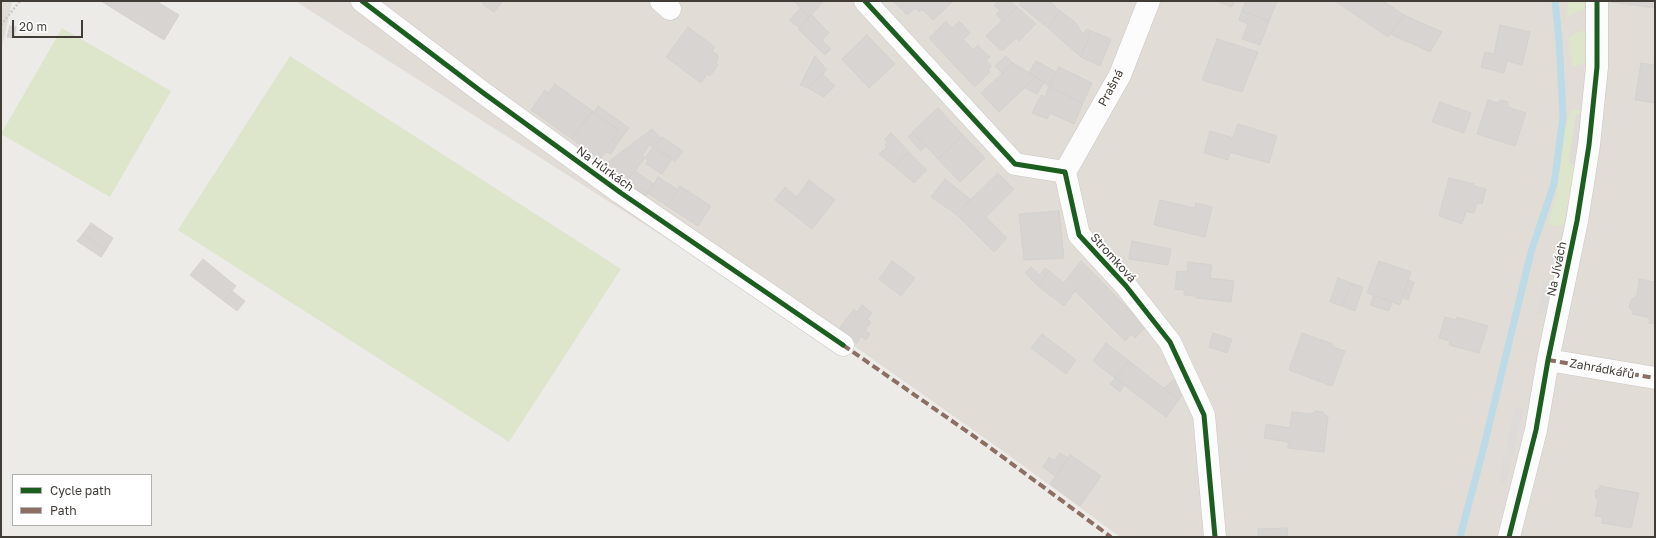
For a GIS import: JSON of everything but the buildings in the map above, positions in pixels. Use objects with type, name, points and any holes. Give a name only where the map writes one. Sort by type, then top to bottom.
[{"type":"street","name":"Na Hůrkách","points":[[362,1],[482,92],[621,193],[843,344]]},
{"type":"street","points":[[865,1],[1015,164],[1065,172]]},
{"type":"street","name":"Prašná","points":[[1065,172],[1120,75],[1149,1]]},
{"type":"street","name":"Na Jívách","points":[[1510,537],[1536,430],[1548,360],[1577,221],[1589,145],[1597,67],[1597,1]]},
{"type":"street","name":"Stromková","points":[[1065,172],[1079,235],[1126,286],[1170,342],[1204,415],[1215,537]]},
{"type":"street","name":"Zahrádkářů","points":[[1548,360],[1655,378]]},
{"type":"path","points":[[1,25],[20,1]]},
{"type":"shaded area","points":[[1,1],[12,1],[1,52]]},
{"type":"shaded area","points":[[295,1],[1655,1],[1655,537],[1120,537],[1003,451],[722,253],[694,256]]},
{"type":"shaded area","points":[[1584,113],[1575,166],[1569,160],[1576,115]]},
{"type":"shaded area","points":[[1543,282],[1551,284],[1544,315],[1537,313]]},
{"type":"shaded area","points":[[1524,406],[1505,487],[1499,478],[1515,409]]},
{"type":"green space","points":[[1568,1],[1586,1],[1585,9],[1567,17]]},
{"type":"green space","points":[[62,28],[171,91],[110,197],[1,134]]},
{"type":"green space","points":[[1585,29],[1586,59],[1584,63],[1572,66],[1569,37]]},
{"type":"green space","points":[[290,56],[621,269],[509,442],[178,230]]},
{"type":"green space","points":[[1571,109],[1583,111],[1584,113],[1576,115],[1569,160],[1575,166],[1564,224],[1554,226],[1548,224],[1556,196],[1565,130]]},
{"type":"waterway","points":[[1460,537],[1482,454],[1531,252],[1554,184],[1563,117],[1559,40],[1555,1]]},
{"type":"marked path","points":[[843,345],[985,444],[1111,537]]},
{"type":"marked path","points":[[1548,360],[1655,378]]},
{"type":"cycle path","points":[[362,1],[482,92],[621,193],[843,345]]},
{"type":"cycle path","points":[[865,1],[1015,164],[1065,172],[1079,235],[1126,286],[1170,342],[1204,415],[1215,537]]},
{"type":"cycle path","points":[[1509,537],[1536,430],[1548,360],[1577,221],[1589,145],[1597,67],[1597,1]]}]
